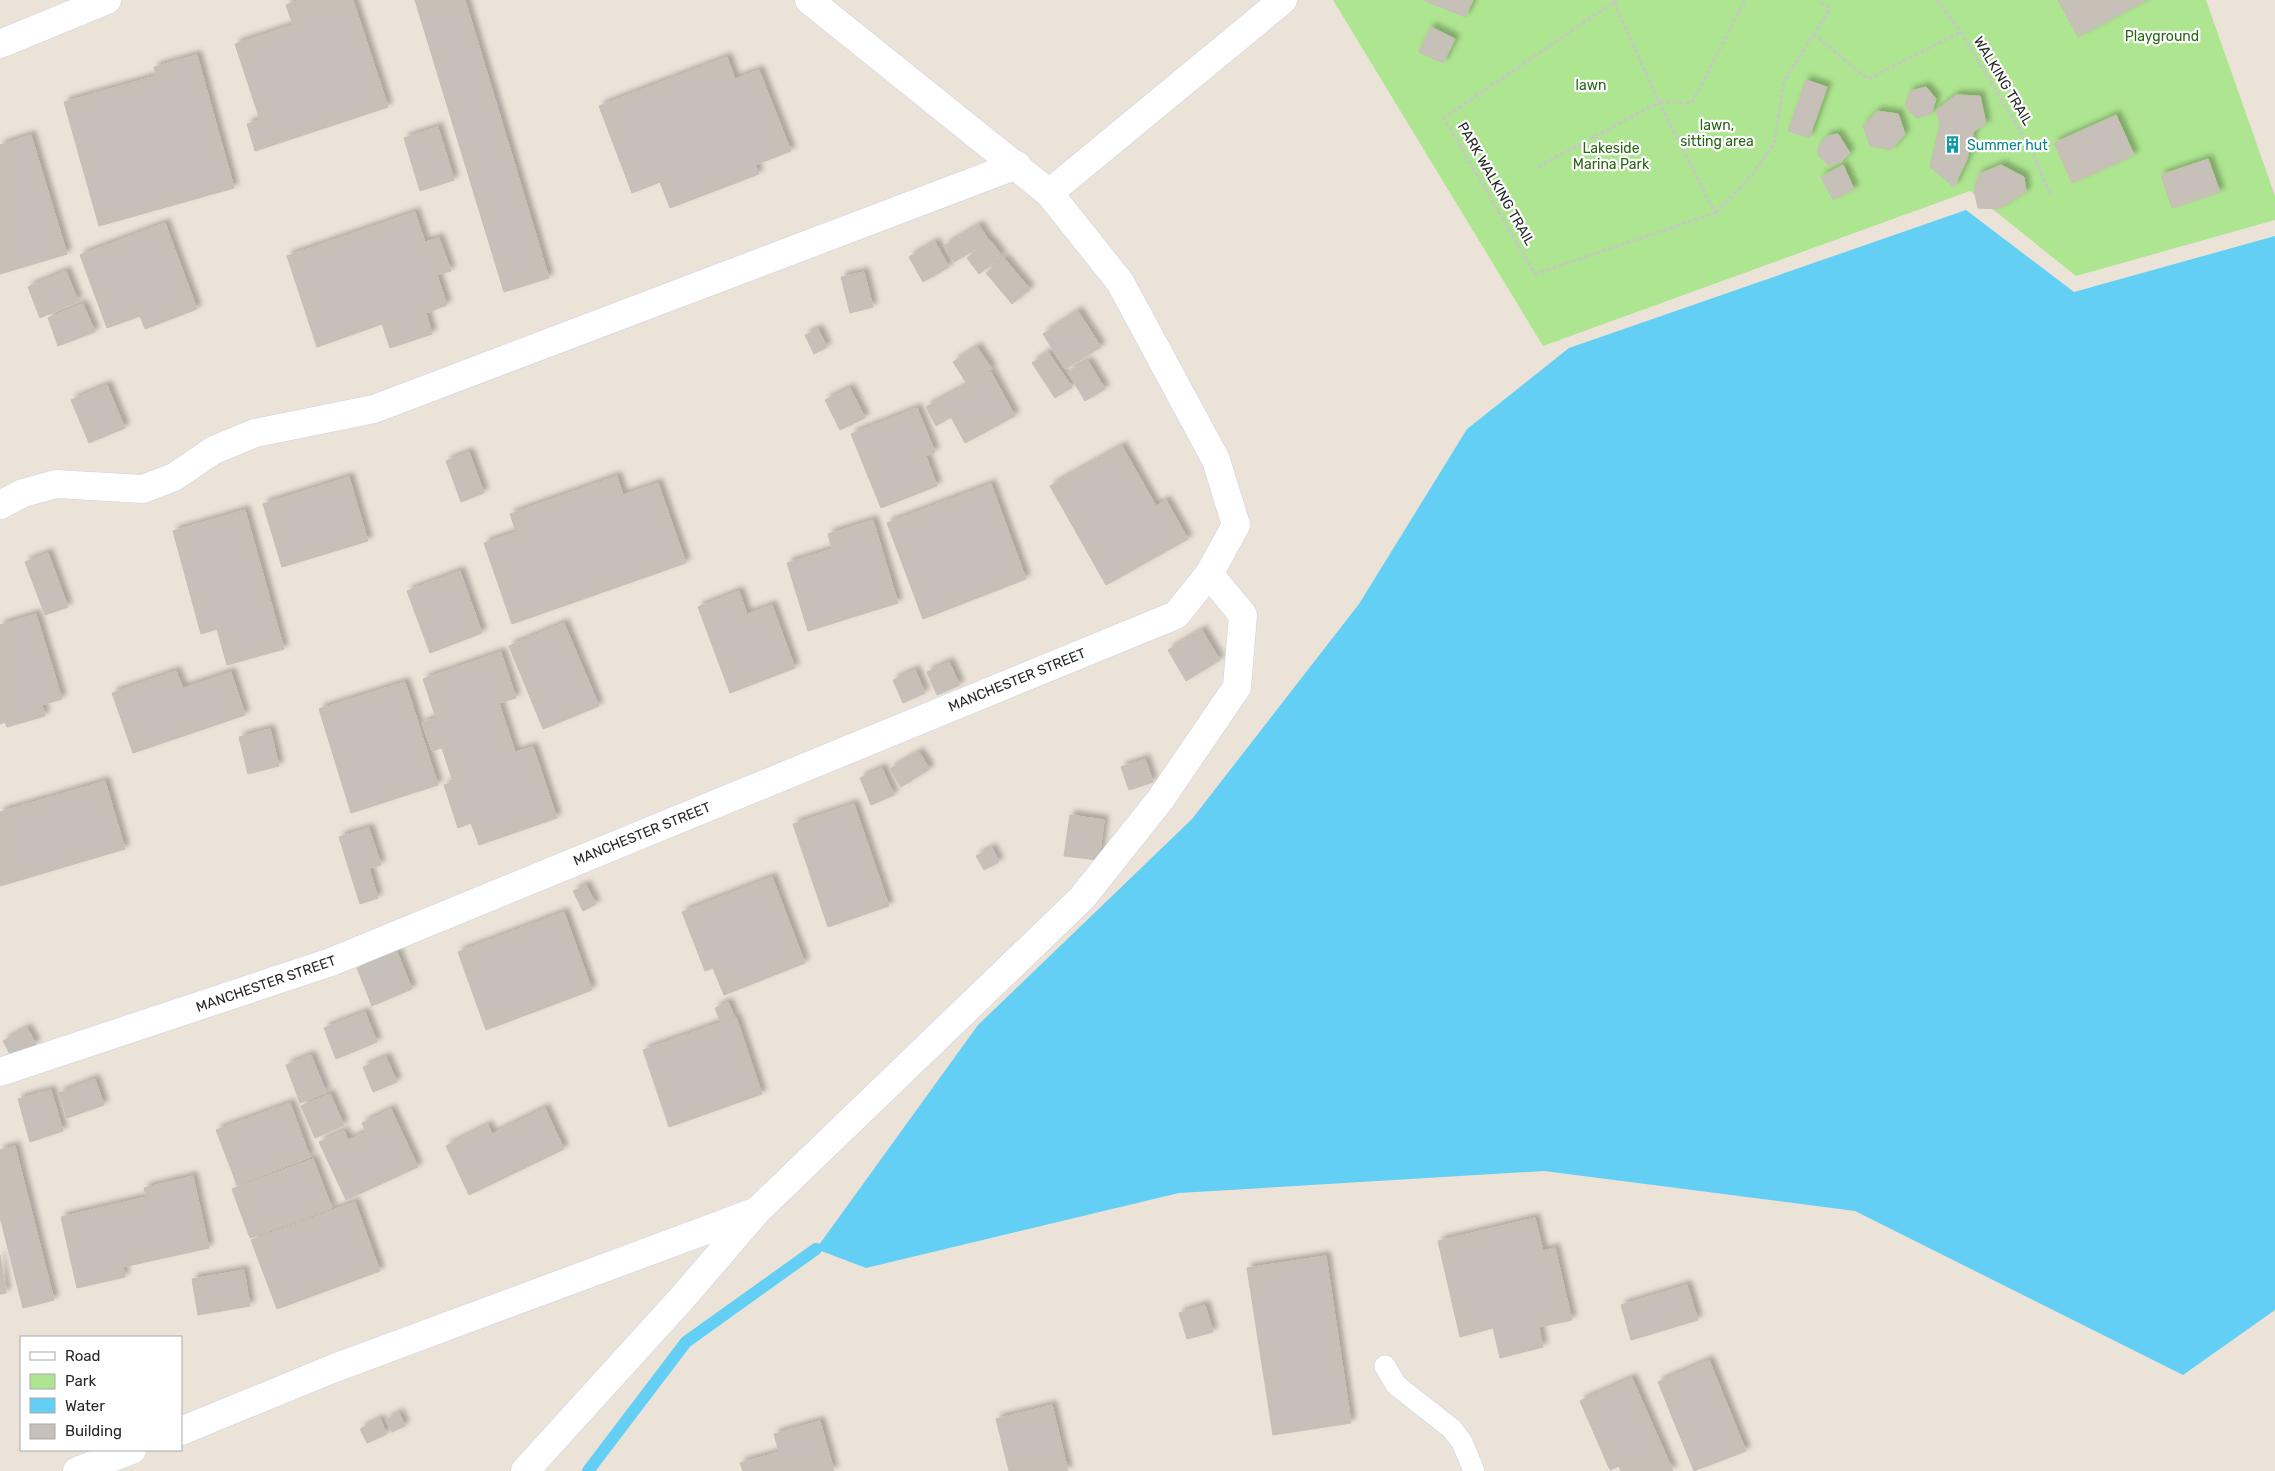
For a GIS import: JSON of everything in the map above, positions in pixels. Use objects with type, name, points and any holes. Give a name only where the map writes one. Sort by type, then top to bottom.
[{"type":"street","points":[[0,44],[107,0]]},
{"type":"street","points":[[809,0],[1017,165],[1049,193],[1283,0]]},
{"type":"street","points":[[0,505],[23,493],[56,484],[143,489],[174,477],[214,450],[255,433],[374,409],[1017,165]]},
{"type":"street","name":"MANCHESTER STREET","points":[[0,1072],[331,962],[1176,615],[1209,574],[1236,525],[1216,460],[1120,282],[1049,193]]},
{"type":"street","points":[[526,1471],[683,1297],[757,1211],[1082,898],[1160,800],[1237,687],[1243,614],[1209,574]]},
{"type":"street","points":[[182,1431],[341,1365],[757,1211]]},
{"type":"street","points":[[77,1471],[129,1451]]},
{"type":"lane","points":[[1385,1366],[1396,1385],[1452,1429],[1462,1442],[1474,1471]]},
{"type":"path","points":[[1538,167],[1658,102],[1692,103],[1745,0]]},
{"type":"path","name":"PARK WALKING TRAIL","points":[[1715,213],[1658,102],[1616,1],[1444,118],[1535,274],[1715,213],[1751,176],[1774,144],[1784,81],[1830,9],[1819,0]]},
{"type":"path","name":"WALKING TRAIL","points":[[1937,0],[1961,32],[2031,149],[2051,196]]},
{"type":"path","name":"WALKING TRAIL","points":[[1813,34],[1868,79],[1961,32]]},
{"type":"green space","name":"Lakeside Marina Park","points":[[1333,0],[2206,0],[2275,196],[2275,220],[2076,276],[1970,191],[1543,346]]},
{"type":"water","points":[[1966,210],[2074,292],[2275,236],[2275,1310],[2183,1375],[1855,1211],[1544,1171],[1179,1193],[866,1268],[816,1249],[978,1025],[1192,819],[1359,604],[1467,429],[1569,348]]},
{"type":"building","points":[[300,0],[353,0],[388,107],[255,151],[247,124],[260,120],[235,44],[293,25],[286,5]]},
{"type":"building","points":[[415,0],[465,0],[549,278],[504,292]]},
{"type":"building","points":[[1423,0],[1473,0],[1465,17]]},
{"type":"building","points":[[2058,0],[2147,0],[2078,37]]},
{"type":"building","points":[[1431,27],[1455,39],[1443,63],[1419,52]]},
{"type":"building","points":[[197,55],[234,188],[99,226],[64,102],[156,76],[154,67]]},
{"type":"building","points":[[727,57],[735,79],[759,70],[791,151],[755,165],[759,174],[670,208],[660,182],[632,193],[599,106]]},
{"type":"building","points":[[1806,80],[1827,87],[1809,138],[1788,131]]},
{"type":"building","points":[[1926,87],[1936,99],[1931,114],[1916,118],[1905,106],[1910,91]]},
{"type":"building","name":"Summer hut","points":[[1956,95],[1980,96],[1986,124],[1974,131],[1967,159],[1954,187],[1930,167],[1940,125],[1936,111]]},
{"type":"building","points":[[1877,111],[1898,114],[1905,134],[1891,150],[1870,146],[1863,126]]},
{"type":"building","points":[[2116,115],[2134,155],[2072,183],[2054,143]]},
{"type":"building","points":[[438,127],[454,180],[420,191],[404,138]]},
{"type":"building","points":[[1838,134],[1850,153],[1841,162],[1829,166],[1818,155],[1818,148],[1827,136]]},
{"type":"building","points":[[31,135],[67,254],[0,274],[0,145]]},
{"type":"building","points":[[2208,159],[2220,192],[2172,208],[2161,175]]},
{"type":"building","points":[[1843,165],[1854,189],[1833,200],[1821,177]]},
{"type":"building","name":"Summer hut","points":[[2001,165],[2024,177],[2026,192],[1998,209],[1978,208],[1974,190],[1979,174]]},
{"type":"building","points":[[415,212],[425,242],[439,238],[451,271],[437,275],[447,305],[426,313],[432,334],[390,348],[382,324],[317,347],[287,256]]},
{"type":"building","points":[[165,223],[197,309],[145,329],[140,316],[107,328],[80,255]]},
{"type":"building","points":[[979,225],[989,241],[954,262],[944,246]]},
{"type":"building","points":[[990,240],[1002,256],[979,274],[967,258]]},
{"type":"building","points":[[935,242],[949,267],[923,282],[909,257]]},
{"type":"building","points":[[1004,258],[1030,289],[1012,304],[986,273]]},
{"type":"building","points":[[66,271],[78,301],[40,318],[28,287]]},
{"type":"building","points":[[864,272],[873,307],[850,313],[841,277]]},
{"type":"building","points":[[83,304],[95,332],[58,346],[48,318]]},
{"type":"building","points":[[1078,311],[1101,347],[1065,369],[1043,334]]},
{"type":"building","points":[[818,329],[827,347],[814,354],[805,335]]},
{"type":"building","points":[[977,347],[992,369],[967,384],[953,362]]},
{"type":"building","points":[[1048,352],[1072,387],[1055,398],[1032,363]]},
{"type":"building","points":[[1088,361],[1105,389],[1085,401],[1068,372]]},
{"type":"building","points":[[991,372],[1015,416],[965,443],[951,417],[936,426],[926,407]]},
{"type":"building","points":[[107,385],[125,428],[89,443],[71,400]]},
{"type":"building","points":[[850,388],[865,418],[840,430],[825,400]]},
{"type":"building","points":[[917,408],[935,452],[926,456],[937,486],[881,508],[851,434]]},
{"type":"building","points":[[1122,446],[1156,506],[1166,500],[1188,539],[1106,585],[1050,486]]},
{"type":"building","points":[[469,452],[484,493],[461,502],[446,461]]},
{"type":"building","points":[[617,476],[623,495],[658,483],[686,563],[512,624],[484,543],[516,532],[510,514]]},
{"type":"building","points":[[349,477],[368,541],[282,567],[263,504]]},
{"type":"building","points":[[991,484],[1026,579],[923,619],[887,523]]},
{"type":"building","points":[[245,510],[284,649],[227,665],[217,629],[201,634],[173,531]]},
{"type":"building","points":[[873,520],[898,603],[808,631],[787,563],[832,549],[828,534]]},
{"type":"building","points":[[48,553],[68,607],[45,615],[25,562]]},
{"type":"building","points":[[460,571],[482,633],[430,653],[407,591]]},
{"type":"building","points":[[739,591],[747,614],[772,605],[795,668],[730,693],[698,607]]},
{"type":"building","points":[[36,614],[62,699],[42,705],[45,716],[7,727],[5,722],[0,724],[0,625]]},
{"type":"building","points":[[564,623],[599,706],[543,729],[509,646]]},
{"type":"building","points":[[1202,630],[1220,660],[1186,681],[1168,650]]},
{"type":"building","points":[[501,652],[516,698],[499,703],[515,752],[533,747],[557,818],[479,845],[471,823],[458,828],[444,785],[453,782],[442,748],[432,751],[422,723],[436,718],[423,679]]},
{"type":"building","points":[[949,662],[960,685],[937,695],[927,672]]},
{"type":"building","points":[[915,670],[925,693],[903,703],[893,680]]},
{"type":"building","points":[[176,671],[183,688],[231,672],[245,715],[133,753],[112,693]]},
{"type":"building","points":[[405,682],[438,785],[351,813],[319,709]]},
{"type":"building","points":[[270,729],[279,766],[248,774],[239,737]]},
{"type":"building","points":[[919,752],[930,769],[901,787],[890,769]]},
{"type":"building","points":[[1145,759],[1153,782],[1129,790],[1121,767]]},
{"type":"building","points":[[882,768],[894,795],[871,805],[860,778]]},
{"type":"building","points":[[105,781],[125,849],[0,886],[0,812]]},
{"type":"building","points":[[854,804],[889,906],[828,927],[793,824]]},
{"type":"building","points":[[1070,815],[1104,820],[1099,860],[1064,856]]},
{"type":"building","points":[[369,828],[381,865],[369,868],[378,898],[360,904],[339,837]]},
{"type":"building","points":[[992,848],[999,862],[984,870],[976,856]]},
{"type":"building","points":[[772,877],[805,963],[724,995],[713,968],[705,971],[682,912]]},
{"type":"building","points":[[586,885],[596,904],[583,911],[573,891]]},
{"type":"building","points":[[564,912],[592,990],[486,1030],[458,952]]},
{"type":"building","points":[[397,952],[412,989],[372,1006],[357,968]]},
{"type":"building","points":[[728,1002],[734,1016],[720,1021],[715,1008]]},
{"type":"building","points":[[365,1012],[377,1042],[336,1059],[324,1028]]},
{"type":"building","points":[[736,1017],[762,1094],[669,1127],[643,1050]]},
{"type":"building","points":[[27,1028],[36,1044],[12,1058],[3,1041]]},
{"type":"building","points":[[311,1055],[326,1092],[300,1103],[286,1065]]},
{"type":"building","points":[[386,1057],[397,1082],[373,1092],[363,1067]]},
{"type":"building","points":[[95,1079],[104,1105],[67,1118],[59,1093]]},
{"type":"building","points":[[51,1090],[63,1131],[30,1142],[18,1099]]},
{"type":"building","points":[[330,1094],[344,1125],[315,1138],[301,1106]]},
{"type":"building","points":[[290,1103],[310,1157],[237,1185],[216,1130]]},
{"type":"building","points":[[545,1108],[564,1149],[469,1195],[446,1146],[488,1125],[492,1134]]},
{"type":"building","points":[[391,1109],[418,1167],[346,1200],[319,1142],[344,1131],[348,1140],[366,1132],[362,1123]]},
{"type":"building","points":[[15,1146],[54,1300],[23,1308],[0,1217],[0,1150]]},
{"type":"building","points":[[313,1159],[332,1208],[250,1238],[232,1189]]},
{"type":"building","points":[[193,1176],[209,1248],[123,1267],[125,1277],[77,1288],[61,1217],[146,1197],[144,1188]]},
{"type":"building","points":[[355,1202],[380,1271],[277,1309],[251,1240]]},
{"type":"building","points":[[1535,1218],[1543,1251],[1555,1248],[1572,1320],[1539,1327],[1543,1347],[1500,1358],[1493,1328],[1460,1337],[1438,1241]]},
{"type":"building","points":[[0,1255],[6,1293],[0,1294]]},
{"type":"building","points":[[1326,1256],[1351,1423],[1273,1435],[1247,1268]]},
{"type":"building","points":[[244,1270],[250,1306],[198,1315],[192,1279]]},
{"type":"building","points":[[1687,1285],[1698,1320],[1631,1340],[1621,1305]]},
{"type":"building","points":[[1205,1305],[1213,1332],[1187,1339],[1179,1313]]},
{"type":"building","points":[[1709,1360],[1746,1451],[1694,1471],[1658,1382]]},
{"type":"building","points":[[1632,1378],[1673,1471],[1621,1471],[1619,1466],[1610,1470],[1580,1401]]},
{"type":"building","points":[[1052,1405],[1068,1471],[1009,1471],[996,1419]]},
{"type":"building","points":[[399,1413],[405,1426],[392,1432],[386,1420]]},
{"type":"building","points":[[380,1419],[387,1434],[367,1443],[360,1429]]},
{"type":"building","points":[[820,1421],[834,1471],[743,1471],[740,1463],[779,1452],[774,1434]]},
{"type":"waterway","points":[[588,1471],[686,1342],[816,1249]]},
{"type":"place","name":"Summer hut","points":[[1953,145]]},
{"type":"park label","name":"Playground","points":[[2162,36]]},
{"type":"park label","name":"lawn","points":[[1591,85]]},
{"type":"park label","name":"lawn, sitting area","points":[[1717,134]]}]
